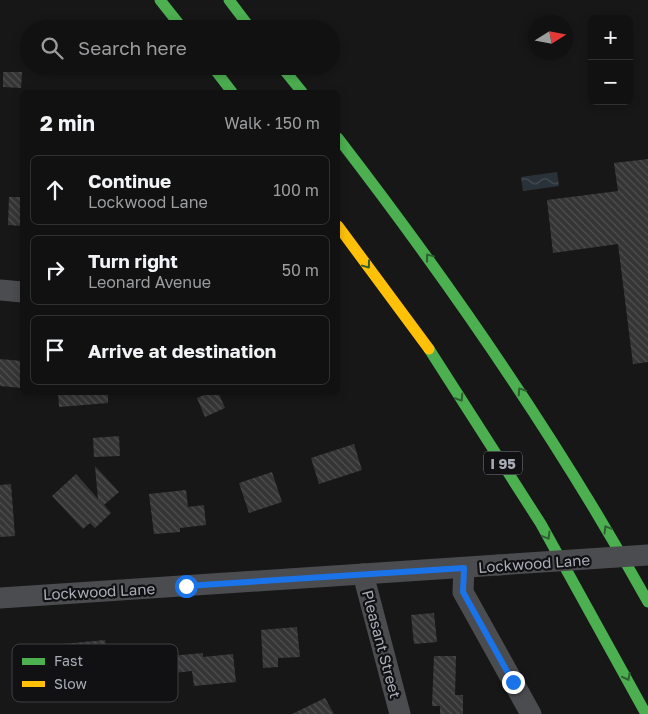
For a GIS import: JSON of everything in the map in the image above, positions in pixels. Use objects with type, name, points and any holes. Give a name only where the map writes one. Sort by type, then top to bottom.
[{"type":"highway","points":[[160,0],[175,20]]},
{"type":"highway","points":[[229,0],[244,20]]},
{"type":"highway","points":[[219,75],[230,90]]},
{"type":"highway","points":[[288,75],[300,90]]},
{"type":"highway","points":[[340,141],[430,259],[506,367],[586,495],[648,602]]},
{"type":"highway","name":"I 95","points":[[340,229],[425,346],[517,486],[593,615],[646,714]]},
{"type":"street","points":[[0,290],[20,292]]},
{"type":"street","name":"Lockwood Lane","points":[[0,598],[648,555]]},
{"type":"street","points":[[464,568],[463,592],[530,714]]},
{"type":"street","name":"Pleasant Street","points":[[364,574],[400,714]]},
{"type":"water","points":[[557,172],[559,186],[523,191],[521,177]]},
{"type":"building","points":[[3,72],[20,72],[20,75],[22,75],[21,88],[3,87]]},
{"type":"building","points":[[648,159],[648,362],[633,364],[618,244],[553,253],[547,200],[618,191],[614,163]]},
{"type":"building","points":[[9,197],[20,197],[20,226],[8,225]]},
{"type":"building","points":[[0,359],[20,361],[20,388],[0,386]]},
{"type":"building","points":[[58,395],[108,395],[108,403],[59,407]]},
{"type":"building","points":[[204,395],[219,395],[225,408],[205,417],[197,398]]},
{"type":"building","points":[[119,436],[120,456],[94,457],[93,438]]},
{"type":"building","points":[[354,444],[362,470],[319,484],[311,458]]},
{"type":"building","points":[[95,466],[119,492],[104,505],[111,513],[95,528],[90,523],[83,529],[52,496],[76,474],[98,499]]},
{"type":"building","points":[[272,472],[282,502],[249,513],[239,483]]},
{"type":"building","points":[[11,484],[15,536],[0,537],[0,485]]},
{"type":"building","points":[[186,490],[188,507],[204,505],[206,525],[180,528],[180,532],[154,534],[149,494]]},
{"type":"building","points":[[434,613],[437,642],[414,644],[411,615]]},
{"type":"building","points":[[297,627],[300,657],[278,658],[278,667],[263,668],[261,630]]},
{"type":"building","points":[[105,640],[106,644],[63,644]]},
{"type":"building","points":[[203,653],[203,657],[233,654],[236,682],[194,686],[192,671],[178,672],[178,655]]},
{"type":"building","points":[[434,656],[456,656],[455,695],[463,695],[463,714],[440,714],[440,706],[432,706]]},
{"type":"building","points":[[325,698],[334,714],[292,714]]},
{"type":"traffic: fast","points":[[160,0],[176,20]]},
{"type":"traffic: fast","points":[[229,0],[244,20]]},
{"type":"traffic: fast","points":[[219,75],[230,90]]},
{"type":"traffic: fast","points":[[288,75],[300,90]]},
{"type":"traffic: fast","points":[[340,141],[422,250],[502,364],[577,481],[648,602]]},
{"type":"traffic: fast","points":[[429,349],[541,524],[646,714]]},
{"type":"traffic: slow","points":[[340,229],[429,349]]},
{"type":"route","points":[[186,586],[464,568],[463,592],[513,682]]}]
